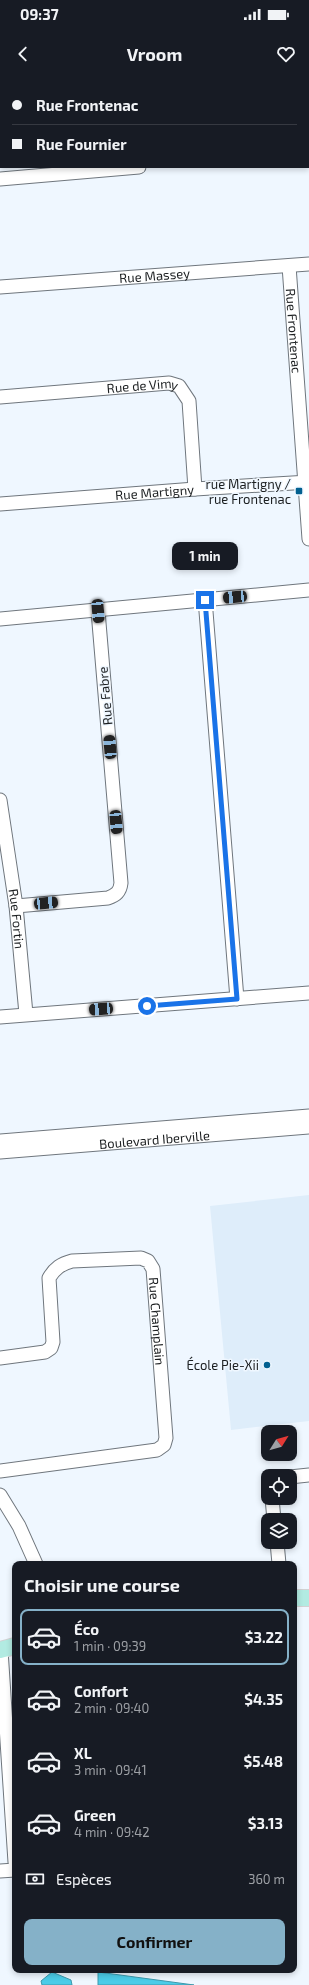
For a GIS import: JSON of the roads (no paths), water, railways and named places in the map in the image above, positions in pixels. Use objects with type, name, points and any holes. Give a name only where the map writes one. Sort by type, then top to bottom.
[{"type":"main road","points":[[297,1598],[309,1598]]},
{"type":"street","points":[[0,179],[127,168]]},
{"type":"street","name":"Rue Massey","points":[[0,288],[309,264]]},
{"type":"street","name":"Rue Frontenac","points":[[289,266],[303,372],[309,539]]},
{"type":"street","name":"Rue de Vimy","points":[[0,397],[169,383],[179,386],[189,401],[195,489]]},
{"type":"street","name":"Rue Martigny","points":[[0,504],[195,489],[306,483]]},
{"type":"street","points":[[0,618],[98,611],[309,590]]},
{"type":"street","points":[[205,600],[237,999]]},
{"type":"street","name":"Rue Fabre","points":[[16,906],[108,898],[115,895],[120,890],[121,883],[98,611]]},
{"type":"street","name":"Rue Fortin","points":[[0,800],[16,906],[26,1014]]},
{"type":"street","points":[[0,1017],[309,993]]},
{"type":"street","name":"Boulevard Iberville","points":[[0,1141],[309,1116]]},
{"type":"street","name":"Boulevard Iberville","points":[[0,1152],[309,1127]]},
{"type":"street","name":"Rue Champlain","points":[[0,1358],[45,1352],[51,1348],[53,1342],[49,1278],[54,1270],[62,1264],[72,1261],[141,1258],[148,1261],[153,1269],[166,1438],[164,1445],[157,1450],[0,1471]]},
{"type":"street","points":[[297,1476],[309,1475]]},
{"type":"street","points":[[0,1495],[19,1526],[35,1561]]},
{"type":"street","points":[[278,1549],[279,1561]]},
{"type":"street","points":[[5,1648],[12,1798]]},
{"type":"street","points":[[0,1871],[12,1870]]},
{"type":"water","points":[[51,1973],[54,1973],[71,1980],[72,1985],[42,1985],[41,1981]]},
{"type":"water","points":[[98,1973],[105,1973],[194,1985],[98,1985]]},
{"type":"place","name":"rue Martigny / rue Frontenac","points":[[299,491]]},
{"type":"place","name":"École Pie-Xii","points":[[267,1365]]}]
